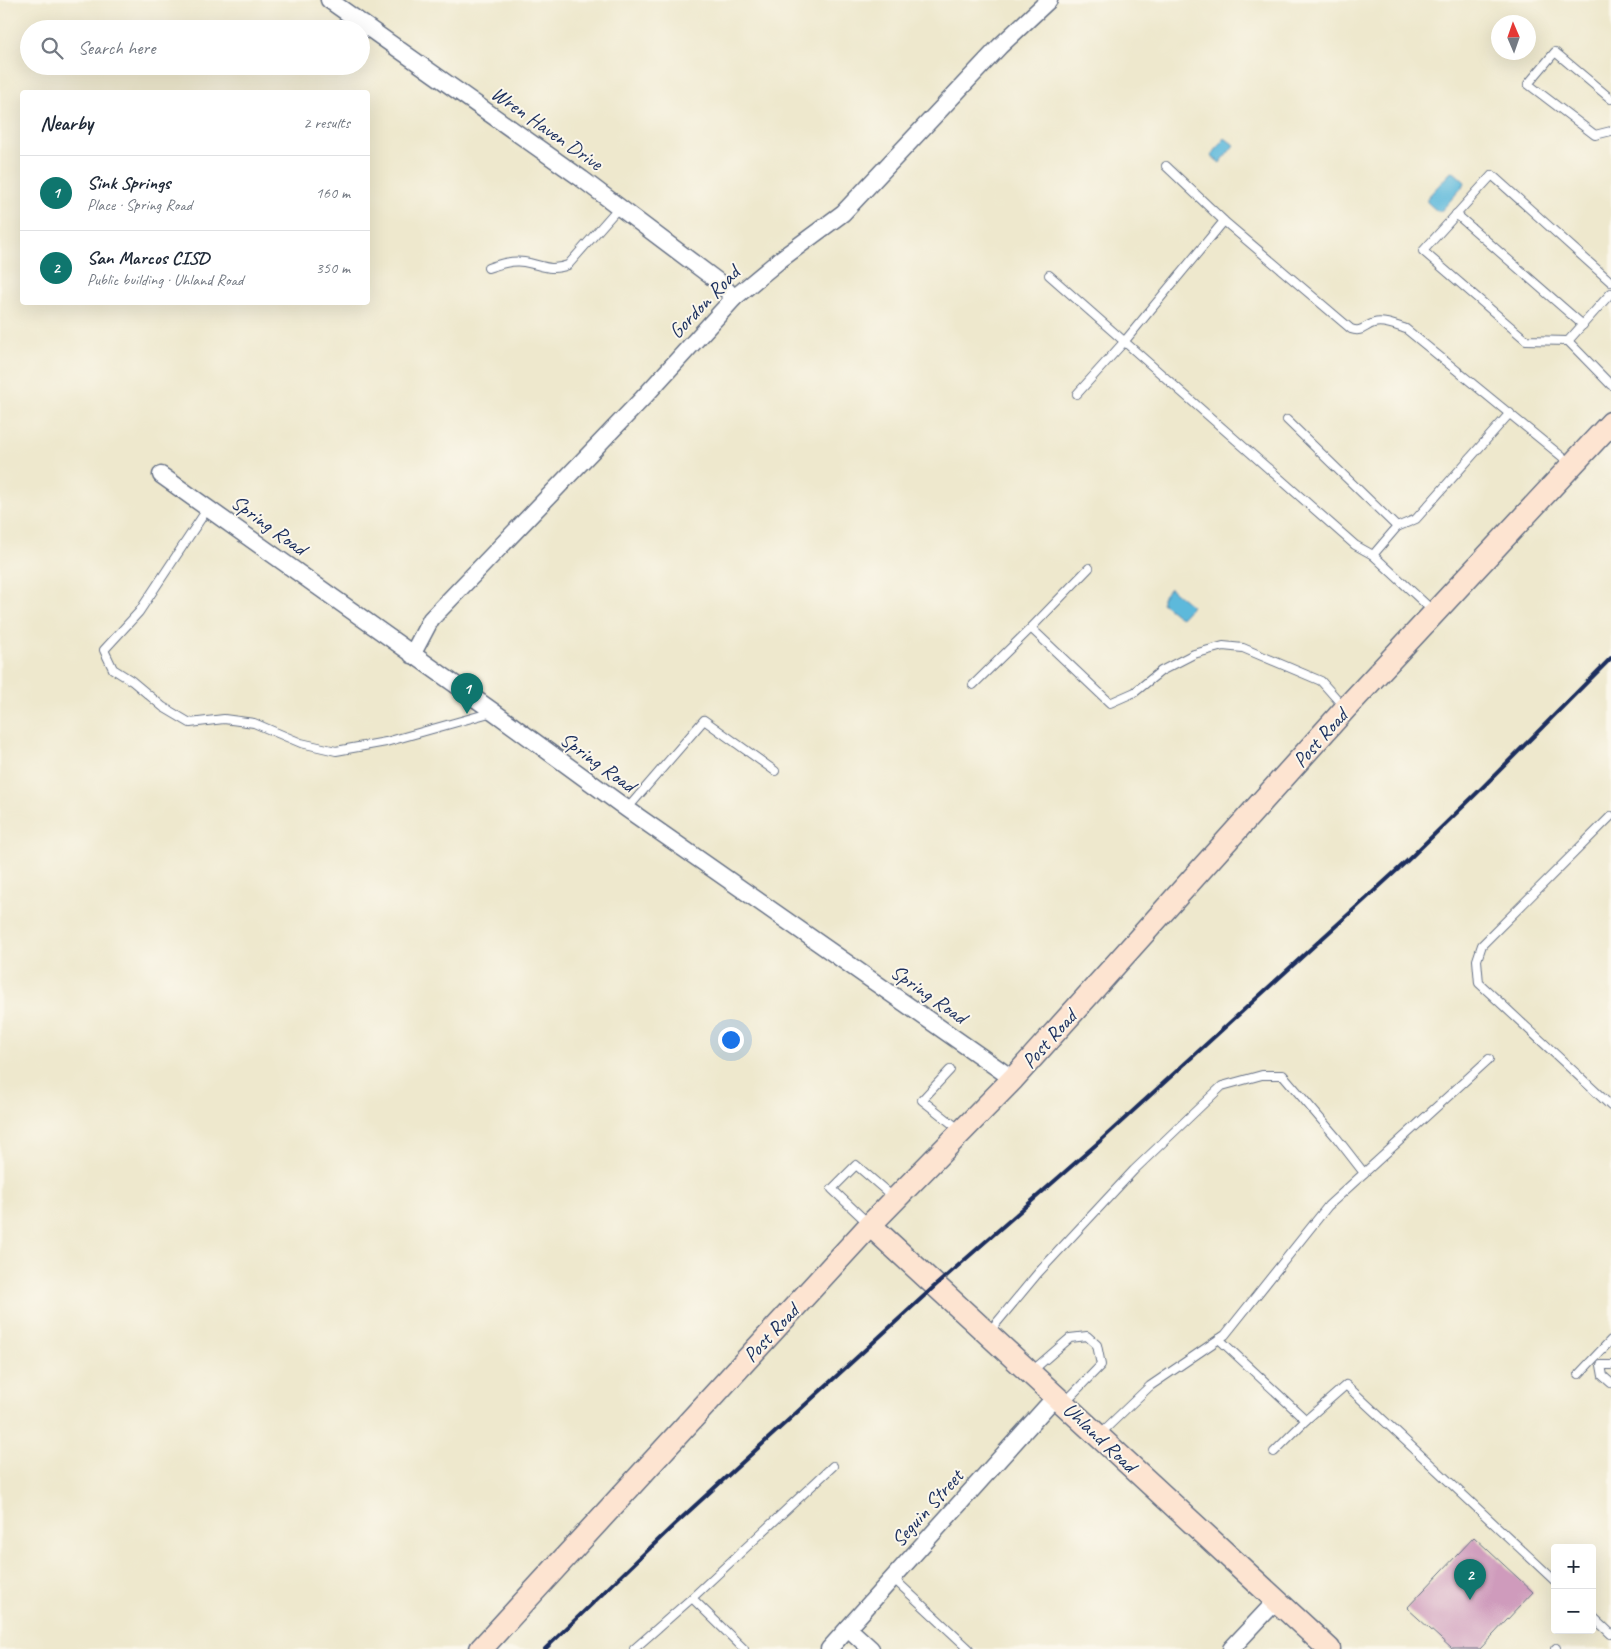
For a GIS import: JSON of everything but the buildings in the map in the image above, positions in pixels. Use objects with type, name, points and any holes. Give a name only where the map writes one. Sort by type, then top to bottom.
[{"type":"street","name":"Wren Haven Drive","points":[[330,0],[358,20]]},
{"type":"street","name":"Gordon Road","points":[[412,655],[431,618],[643,398],[734,298],[780,259],[843,213],[1000,46],[1048,0]]},
{"type":"street","name":"Wren Haven Drive","points":[[370,28],[620,206],[720,283],[734,298]]},
{"type":"street","name":"Post Road","points":[[481,1649],[870,1225],[1013,1079],[1345,709],[1611,423]]},
{"type":"street","name":"Spring Road","points":[[161,475],[494,712],[627,810],[1013,1079]]},
{"type":"street","name":"Uhland Road","points":[[870,1225],[1329,1649]]},
{"type":"street","name":"Seguin Street","points":[[829,1649],[892,1578],[1060,1400]]},
{"type":"street","points":[[1232,1649],[1277,1600]]},
{"type":"street","points":[[848,1628],[871,1649]]},
{"type":"lane","points":[[1611,99],[1555,52],[1528,84],[1595,136],[1611,131]]},
{"type":"lane","points":[[1166,166],[1224,221],[1351,329],[1363,330],[1374,322],[1386,323],[1406,329],[1573,465]]},
{"type":"lane","points":[[1611,282],[1492,175],[1423,252],[1526,340],[1568,341],[1611,385]]},
{"type":"lane","points":[[488,268],[515,262],[524,262],[546,268],[558,268],[568,265],[620,206]]},
{"type":"lane","points":[[1456,214],[1583,325]]},
{"type":"lane","points":[[1077,394],[1124,342],[1224,221]]},
{"type":"lane","points":[[1049,275],[1355,545],[1373,554],[1434,612]]},
{"type":"lane","points":[[1568,341],[1611,293]]},
{"type":"lane","points":[[1373,554],[1397,527],[1416,520],[1510,413]]},
{"type":"lane","points":[[1287,420],[1397,527]]},
{"type":"lane","points":[[208,508],[139,612],[104,650],[113,669],[132,681],[164,707],[190,723],[224,719],[254,723],[301,744],[336,751],[386,742],[494,712]]},
{"type":"lane","points":[[973,685],[1089,568]]},
{"type":"lane","points":[[1031,628],[1110,703],[1135,692],[1161,671],[1194,654],[1223,646],[1243,648],[1321,681],[1345,709]]},
{"type":"lane","points":[[627,810],[704,720],[775,771]]},
{"type":"lane","points":[[1611,816],[1608,825],[1482,945],[1477,960],[1479,983],[1611,1106]]},
{"type":"lane","points":[[1098,1435],[1150,1386],[1225,1335],[1328,1206],[1488,1059]]},
{"type":"lane","points":[[950,1070],[922,1100],[961,1132]]},
{"type":"lane","points":[[988,1333],[1038,1273],[1134,1170],[1222,1086],[1262,1075],[1283,1075],[1364,1173]]},
{"type":"lane","points":[[870,1225],[832,1189],[856,1165],[895,1200]]},
{"type":"lane","points":[[1030,1373],[1070,1338],[1087,1336],[1097,1345],[1101,1365],[1060,1400]]},
{"type":"lane","points":[[1219,1339],[1306,1420]]},
{"type":"lane","points":[[1579,1374],[1611,1340]]},
{"type":"lane","points":[[1594,1358],[1601,1365],[1603,1376],[1611,1383]]},
{"type":"lane","points":[[1601,1365],[1611,1365]]},
{"type":"lane","points":[[1274,1452],[1306,1420],[1346,1385],[1551,1577]]},
{"type":"lane","points":[[634,1649],[692,1598],[833,1466]]},
{"type":"lane","points":[[892,1578],[969,1649]]},
{"type":"lane","points":[[692,1598],[744,1649]]},
{"type":"lane","points":[[1596,1620],[1611,1634]]},
{"type":"water","points":[[1225,138],[1234,145],[1220,163],[1211,156]]},
{"type":"water","points":[[1451,172],[1454,172],[1465,182],[1464,185],[1441,211],[1437,211],[1427,202],[1427,198]]},
{"type":"water","points":[[1170,588],[1192,606],[1181,618],[1162,603],[1162,598]]},
{"type":"railway","points":[[545,1649],[675,1524],[936,1285],[1099,1142],[1407,861],[1611,658]]},
{"type":"place","name":"Sink Springs","points":[[467,714]]},
{"type":"place","name":"San Marcos CISD","points":[[1470,1600]]}]
